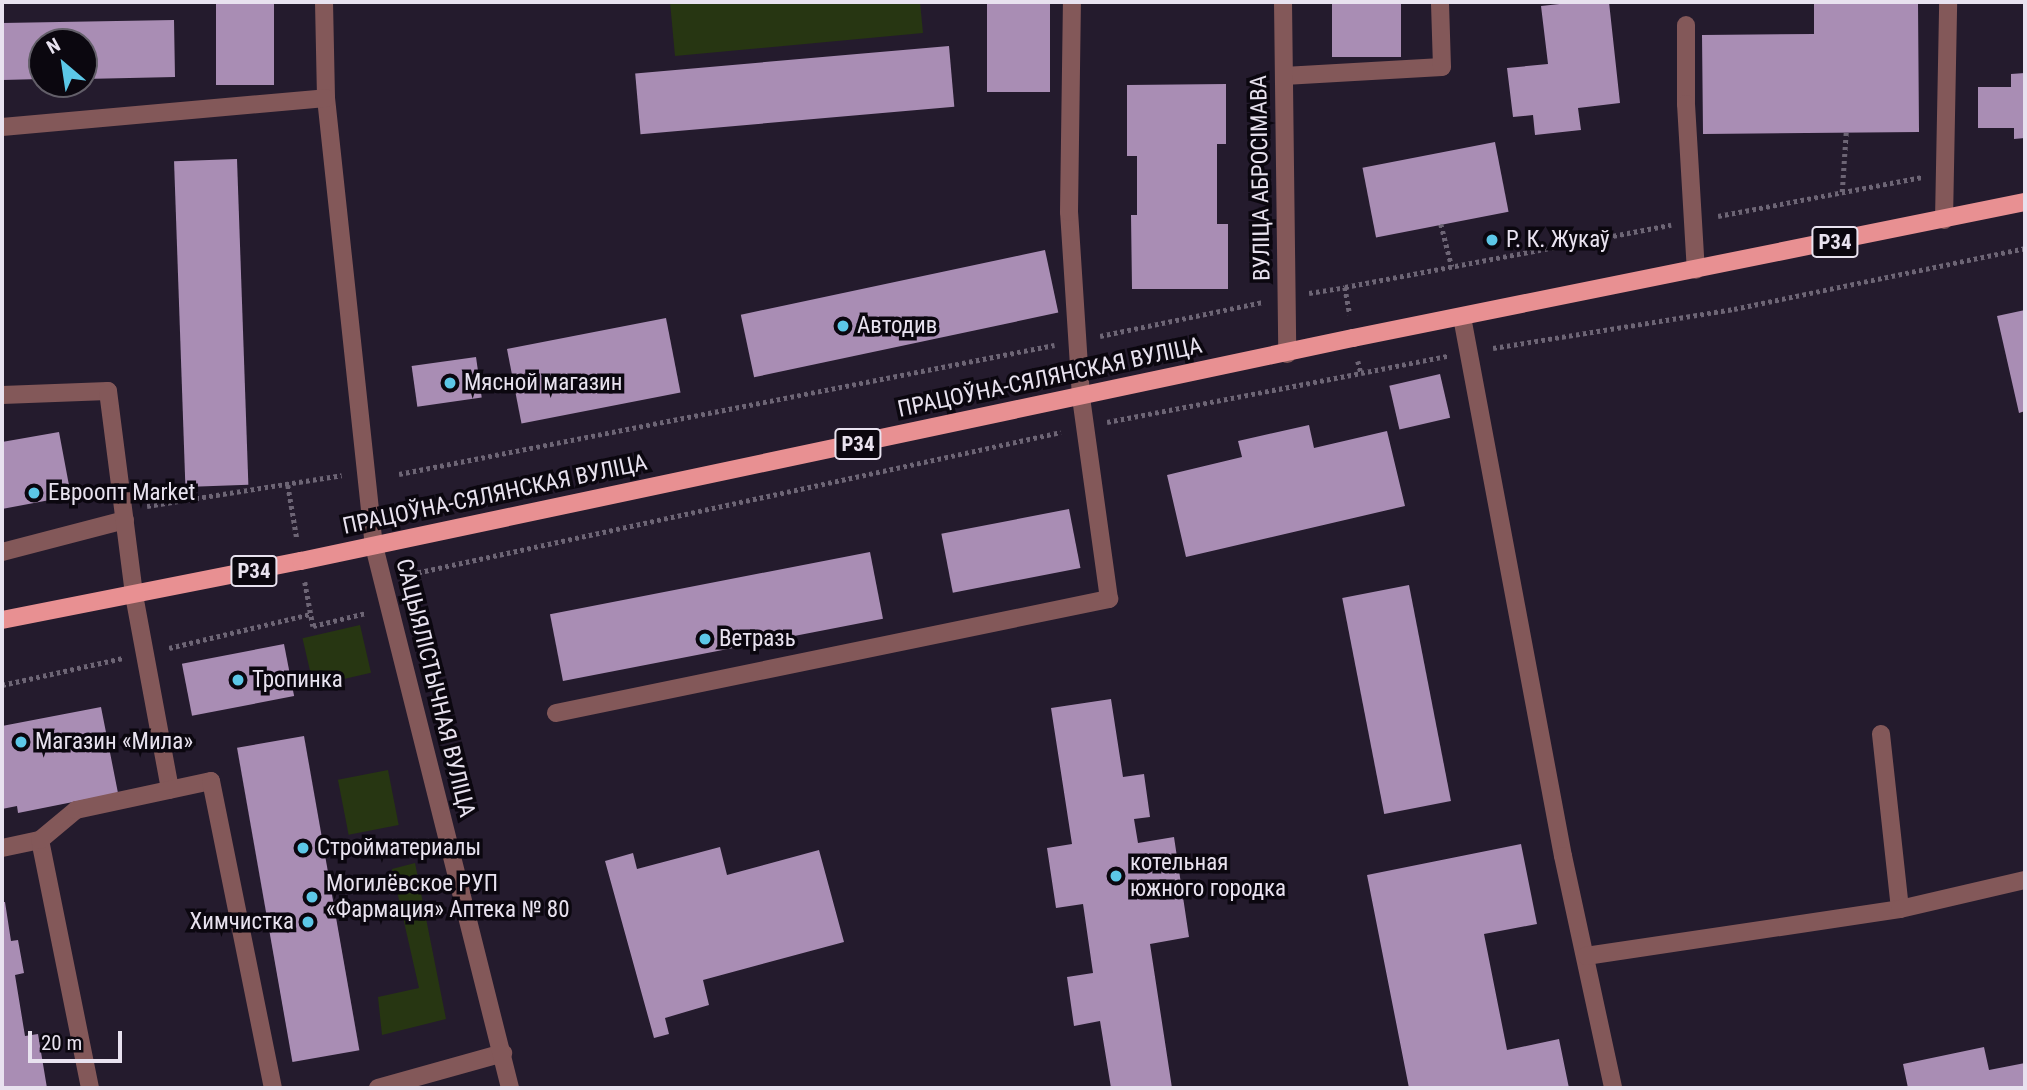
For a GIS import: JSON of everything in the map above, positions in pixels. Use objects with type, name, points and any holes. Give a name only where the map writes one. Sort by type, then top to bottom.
[{"type":"main road","name":"ПРАЦОЎНА-СЯЛЯНСКАЯ ВУЛІЦА","points":[[2,620],[374,546],[1462,317],[2025,202]]},
{"type":"street","name":"САЦЫЯЛІСТЫЧНАЯ ВУЛІЦА","points":[[324,2],[326,98],[374,546],[510,1088]]},
{"type":"street","points":[[556,713],[1109,599],[1080,397],[1069,212],[1072,2]]},
{"type":"street","name":"ВУЛІЦА АБРОСІМАВА","points":[[1283,2],[1287,354]]},
{"type":"street","points":[[1284,76],[1442,67],[1440,2]]},
{"type":"street","points":[[1944,220],[1948,2]]},
{"type":"street","points":[[1686,25],[1696,270]]},
{"type":"street","points":[[2,127],[326,98]]},
{"type":"street","points":[[1462,317],[1563,856],[1613,1088]]},
{"type":"street","points":[[2,395],[108,391],[134,595],[170,790]]},
{"type":"street","points":[[2,552],[124,515]]},
{"type":"street","points":[[1881,734],[1900,909]]},
{"type":"street","points":[[2,848],[40,840],[76,810],[211,781],[273,1088]]},
{"type":"street","points":[[40,840],[90,1088]]},
{"type":"street","points":[[1586,956],[1900,909],[2025,880]]},
{"type":"street","points":[[378,1088],[503,1053]]},
{"type":"path","points":[[1843,192],[1846,132]]},
{"type":"path","points":[[1346,287],[1945,172]]},
{"type":"path","points":[[1441,224],[1452,267]]},
{"type":"path","points":[[406,539],[411,574],[1084,427],[1361,373]]},
{"type":"path","points":[[124,515],[366,470]]},
{"type":"green space","points":[[670,2],[920,2],[923,33],[675,56]]},
{"type":"green space","points":[[360,625],[371,673],[314,686],[303,638]]},
{"type":"green space","points":[[388,770],[399,825],[349,835],[338,780]]},
{"type":"green space","points":[[415,863],[446,1019],[382,1035],[378,997],[419,988],[392,869]]},
{"type":"building","points":[[216,2],[274,2],[274,85],[216,85]]},
{"type":"building","points":[[987,2],[1050,2],[1050,92],[987,92]]},
{"type":"building","points":[[1332,2],[1401,2],[1401,57],[1332,57]]},
{"type":"building","points":[[1609,2],[1620,103],[1578,108],[1581,130],[1535,135],[1533,115],[1513,117],[1507,68],[1548,64],[1541,6]]},
{"type":"building","points":[[1814,2],[1918,2],[1919,132],[1703,134],[1702,35],[1814,34]]},
{"type":"building","points":[[174,20],[175,77],[98,79],[98,28],[28,28],[28,79],[2,80],[2,23]]},
{"type":"building","points":[[949,46],[954,107],[641,134],[635,73]]},
{"type":"building","points":[[2025,73],[2025,138],[2014,139],[2014,128],[1978,128],[1978,87],[2011,87],[2011,74]]},
{"type":"building","points":[[1226,84],[1226,144],[1217,144],[1217,224],[1228,224],[1228,289],[1132,289],[1131,215],[1137,215],[1137,156],[1127,156],[1127,85]]},
{"type":"building","points":[[1495,142],[1509,212],[1376,237],[1362,168]]},
{"type":"building","points":[[237,159],[248,485],[185,487],[174,161]]},
{"type":"building","points":[[1045,250],[1058,313],[754,377],[741,315]]},
{"type":"building","points":[[2025,310],[2025,411],[2019,413],[1997,316]]},
{"type":"building","points":[[666,318],[681,393],[521,424],[507,349]]},
{"type":"building","points":[[476,357],[482,398],[417,407],[412,366]]},
{"type":"building","points":[[1440,374],[1450,418],[1399,430],[1389,386]]},
{"type":"building","points":[[1309,425],[1314,448],[1387,431],[1405,506],[1186,557],[1167,475],[1242,457],[1238,441]]},
{"type":"building","points":[[59,432],[71,496],[2,509],[2,442]]},
{"type":"building","points":[[1069,509],[1080,568],[953,593],[941,534]]},
{"type":"building","points":[[870,552],[883,619],[563,681],[550,614]]},
{"type":"building","points":[[1409,585],[1451,801],[1384,814],[1342,598]]},
{"type":"building","name":"Тропинка","points":[[284,644],[294,696],[192,716],[182,664]]},
{"type":"building","name":"котельная южного городка","points":[[1111,699],[1123,777],[1144,774],[1150,817],[1134,819],[1138,843],[1174,837],[1189,937],[1150,944],[1172,1088],[1111,1088],[1100,1021],[1074,1026],[1067,977],[1093,973],[1083,904],[1056,908],[1047,848],[1072,844],[1051,708]]},
{"type":"building","points":[[101,707],[118,793],[18,813],[17,806],[2,809],[2,726]]},
{"type":"building","points":[[304,736],[359,1050],[292,1062],[237,748]]},
{"type":"building","points":[[1521,844],[1537,924],[1484,934],[1507,1050],[1559,1039],[1569,1088],[1409,1088],[1367,875]]},
{"type":"building","points":[[720,847],[727,875],[819,850],[844,942],[703,980],[709,1005],[665,1018],[669,1034],[654,1038],[605,861],[633,853],[637,869]]},
{"type":"building","points":[[2,902],[5,902],[11,941],[18,940],[24,973],[15,975],[25,1036],[38,1034],[47,1088],[2,1088]]},
{"type":"building","points":[[1984,1047],[1989,1070],[2025,1063],[2025,1088],[1908,1088],[1903,1064]]},
{"type":"place","name":"Р. К. Жукаў","points":[[1492,240]]},
{"type":"place","name":"Автодив","points":[[843,326]]},
{"type":"place","name":"Мясной магазин","points":[[450,383]]},
{"type":"place","name":"Евроопт Market","points":[[34,493]]},
{"type":"place","name":"Ветразь","points":[[705,639]]},
{"type":"place","name":"Тропинка","points":[[238,680]]},
{"type":"place","name":"Магазин «Мила»","points":[[21,742]]},
{"type":"place","name":"Стройматериалы","points":[[303,848]]},
{"type":"place","name":"котельная южного городка","points":[[1116,876]]},
{"type":"place","name":"Могилёвское РУП «Фармация» Аптека № 80","points":[[312,897]]},
{"type":"place","name":"Химчистка","points":[[308,922]]}]
